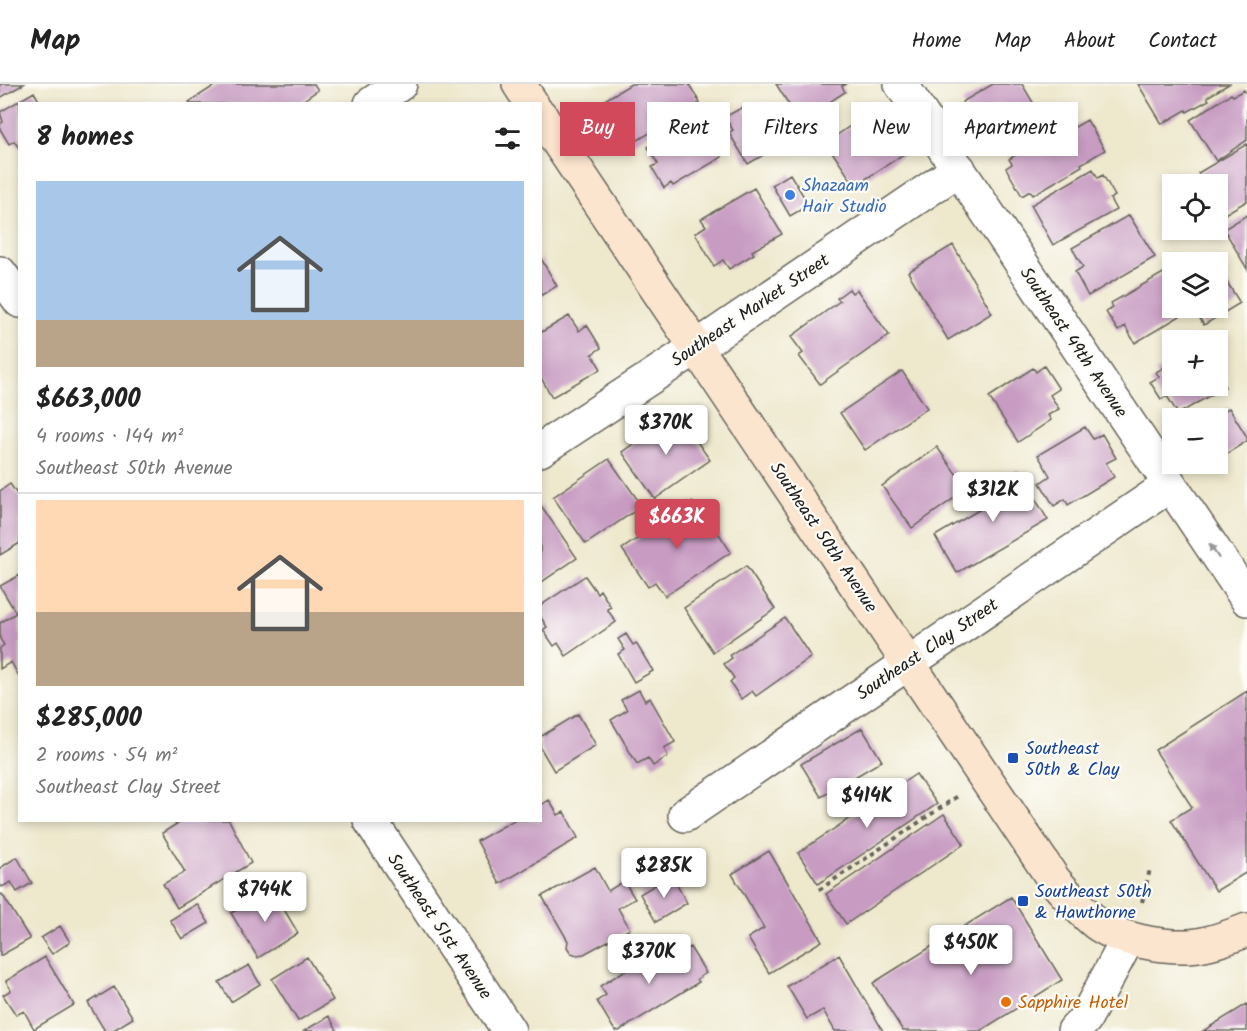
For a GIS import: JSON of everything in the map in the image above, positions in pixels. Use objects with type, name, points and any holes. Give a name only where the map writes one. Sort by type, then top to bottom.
[{"type":"main road","points":[[519,84],[531,102]]},
{"type":"main road","name":"Southeast 50th Avenue","points":[[542,118],[1054,880],[1075,905],[1098,924],[1128,939]]},
{"type":"main road","points":[[1128,939],[1189,946],[1247,930]]},
{"type":"street","points":[[373,102],[400,84]]},
{"type":"street","name":"Southeast 49th Avenue","points":[[901,84],[1247,599]]},
{"type":"street","name":"Southeast Market Street","points":[[542,449],[697,347],[959,169]]},
{"type":"street","points":[[0,273],[18,299]]},
{"type":"street","name":"Southeast Clay Street","points":[[685,814],[1170,485]]},
{"type":"street","name":"Southeast 51st Avenue","points":[[371,822],[509,1031]]},
{"type":"street","points":[[1074,1031],[1085,1019],[1128,939]]},
{"type":"path","points":[[819,890],[985,778]]},
{"type":"path","points":[[1142,902],[1150,869]]},
{"type":"building","points":[[0,84],[24,84],[0,98]]},
{"type":"building","points":[[217,84],[314,84],[318,90],[301,102],[189,102]]},
{"type":"building","points":[[631,84],[689,84],[699,102],[647,102],[647,135],[635,142],[635,102],[603,101]]},
{"type":"building","points":[[776,84],[847,84],[842,86],[845,92],[830,102],[787,102]]},
{"type":"building","points":[[993,84],[1022,84],[1033,102],[962,102]]},
{"type":"building","points":[[1138,84],[1229,84],[1207,97],[1209,100],[1162,124]]},
{"type":"building","points":[[1244,90],[1247,95],[1247,140],[1216,161],[1190,120],[1231,94],[1233,96]]},
{"type":"building","points":[[34,92],[40,102],[18,102],[18,146],[14,141],[9,144],[0,129],[0,124],[3,122],[0,112]]},
{"type":"building","points":[[742,108],[742,154],[730,135],[733,130],[730,125],[730,114]]},
{"type":"building","points":[[1087,120],[1105,150],[1033,195],[1030,191],[1022,196],[1006,168],[1012,164],[1009,159],[1014,156],[1078,156],[1078,125]]},
{"type":"building","points":[[851,125],[851,156],[901,156],[855,186],[835,156],[839,156],[839,134]]},
{"type":"building","points":[[1247,144],[1247,201],[1228,212],[1228,174],[1198,173]]},
{"type":"building","points":[[653,156],[722,157],[673,186],[671,183],[664,188],[652,167],[658,164]]},
{"type":"building","points":[[743,156],[762,156],[748,164]]},
{"type":"building","points":[[1093,169],[1098,178],[1103,175],[1115,196],[1110,199],[1116,210],[1053,245],[1031,205]]},
{"type":"building","name":"Shazaam Hair Studio","points":[[790,174],[809,205],[790,216],[772,185]]},
{"type":"building","points":[[754,188],[782,234],[752,251],[754,254],[729,269],[723,260],[714,266],[695,233],[706,226],[701,219]]},
{"type":"building","points":[[1129,215],[1155,257],[1088,296],[1075,272],[1083,267],[1072,248]]},
{"type":"building","points":[[1247,215],[1247,269],[1228,236],[1228,227]]},
{"type":"building","points":[[953,245],[992,313],[948,340],[908,272]]},
{"type":"building","points":[[542,260],[557,286],[542,295]]},
{"type":"building","points":[[1162,274],[1162,318],[1177,318],[1135,343],[1125,326],[1118,331],[1106,312],[1113,308],[1111,303]]},
{"type":"building","points":[[1228,284],[1240,303],[1228,310]]},
{"type":"building","points":[[849,289],[852,293],[857,290],[889,335],[820,384],[799,356],[803,353],[791,337],[840,301],[837,298]]},
{"type":"building","points":[[569,316],[579,331],[587,325],[601,348],[592,354],[601,369],[552,397],[542,380],[542,332]]},
{"type":"building","points":[[1199,318],[1215,318],[1204,325]]},
{"type":"building","points":[[1044,366],[1059,389],[1050,395],[1059,409],[1048,415],[1051,420],[1018,442],[989,397],[1033,368],[1036,372]]},
{"type":"building","points":[[1162,368],[1162,396],[1167,396],[1161,399],[1150,382],[1159,377],[1156,372]]},
{"type":"building","points":[[902,371],[927,408],[865,450],[840,413]]},
{"type":"building","points":[[1167,396],[1209,396],[1188,408],[1174,408]]},
{"type":"building","points":[[1228,409],[1247,437],[1247,441],[1228,453]]},
{"type":"building","points":[[677,413],[710,460],[655,499],[622,452]]},
{"type":"building","points":[[1085,427],[1093,439],[1102,434],[1116,458],[1106,463],[1114,477],[1068,505],[1065,499],[1054,506],[1040,483],[1050,476],[1038,455]]},
{"type":"building","points":[[937,447],[967,489],[912,528],[882,486]]},
{"type":"building","points":[[609,459],[642,506],[586,544],[553,497]]},
{"type":"building","points":[[1018,470],[1048,520],[957,573],[935,536],[989,504],[982,492]]},
{"type":"building","points":[[10,484],[18,495],[18,544],[0,555],[0,491]]},
{"type":"building","points":[[692,502],[706,522],[709,519],[731,552],[665,596],[655,582],[648,587],[622,549]]},
{"type":"building","points":[[542,507],[577,558],[542,582]]},
{"type":"building","points":[[746,566],[775,609],[713,652],[684,608]]},
{"type":"building","points":[[18,576],[18,674],[11,662],[0,669],[0,648],[4,645],[0,639],[0,623],[16,613],[0,586]]},
{"type":"building","points":[[585,576],[597,593],[600,590],[611,607],[607,609],[616,622],[566,656],[558,643],[554,646],[543,630],[547,627],[542,619],[542,605]]},
{"type":"building","points":[[785,618],[811,657],[756,696],[752,691],[741,699],[730,682],[734,678],[724,664],[732,658],[730,655]]},
{"type":"building","points":[[626,634],[633,645],[636,643],[653,671],[634,682],[618,654],[625,650],[618,639]]},
{"type":"building","points":[[639,690],[645,701],[650,698],[675,742],[664,748],[668,756],[653,766],[648,758],[637,764],[611,720],[627,710],[621,700]]},
{"type":"building","points":[[1247,691],[1247,872],[1216,891],[1171,820],[1192,807],[1155,750]]},
{"type":"building","points":[[578,714],[596,745],[554,771],[542,750],[542,736]]},
{"type":"building","points":[[862,728],[882,761],[821,797],[801,764]]},
{"type":"building","points":[[916,774],[937,804],[818,884],[798,853]]},
{"type":"building","points":[[549,800],[558,815],[564,812],[578,838],[500,884],[477,841],[510,822],[542,822],[542,805]]},
{"type":"building","points":[[944,814],[964,844],[846,924],[826,894]]},
{"type":"building","points":[[180,822],[230,822],[251,863],[177,908],[163,884],[185,872],[162,833]]},
{"type":"building","points":[[769,851],[822,941],[769,973],[748,938],[764,928],[732,874]]},
{"type":"building","points":[[17,857],[32,883],[17,892],[11,882],[2,887],[0,868]]},
{"type":"building","points":[[595,867],[608,891],[624,881],[635,899],[618,908],[630,929],[584,954],[577,955],[571,953],[567,947],[568,941],[542,896]]},
{"type":"building","points":[[671,875],[687,903],[656,922],[640,894]]},
{"type":"building","points":[[272,889],[298,933],[258,958],[231,913]]},
{"type":"building","points":[[2,894],[30,939],[0,956],[0,895]]},
{"type":"building","points":[[1011,897],[1062,980],[980,1031],[903,1031],[873,983]]},
{"type":"building","points":[[197,904],[209,923],[182,939],[170,920]]},
{"type":"building","points":[[60,926],[70,942],[52,954],[41,938]]},
{"type":"building","points":[[674,940],[681,952],[690,947],[706,973],[697,979],[699,982],[619,1031],[615,1031],[597,1001],[606,995],[600,986]]},
{"type":"building","points":[[839,955],[883,1031],[835,1031],[823,1010],[807,1019],[787,986]]},
{"type":"building","points":[[45,957],[74,1005],[34,1029],[24,1011],[16,1015],[3,995],[11,990],[6,981]]},
{"type":"building","points":[[307,957],[333,1000],[298,1021],[272,979]]},
{"type":"building","points":[[249,965],[260,984],[231,1002],[219,982]]},
{"type":"building","points":[[114,987],[133,1018],[112,1031],[105,1031],[88,1003]]},
{"type":"building","points":[[1247,1004],[1247,1031],[1203,1031]]},
{"type":"building","points":[[329,1016],[337,1030],[304,1031]]},
{"type":"place","name":"Shazaam Hair Studio","points":[[790,195]]},
{"type":"place","name":"Southeast 50th & Clay","points":[[1013,758]]},
{"type":"place","name":"Southeast 50th & Hawthorne","points":[[1023,901]]},
{"type":"place","name":"Sapphire Hotel","points":[[1006,1002]]}]
